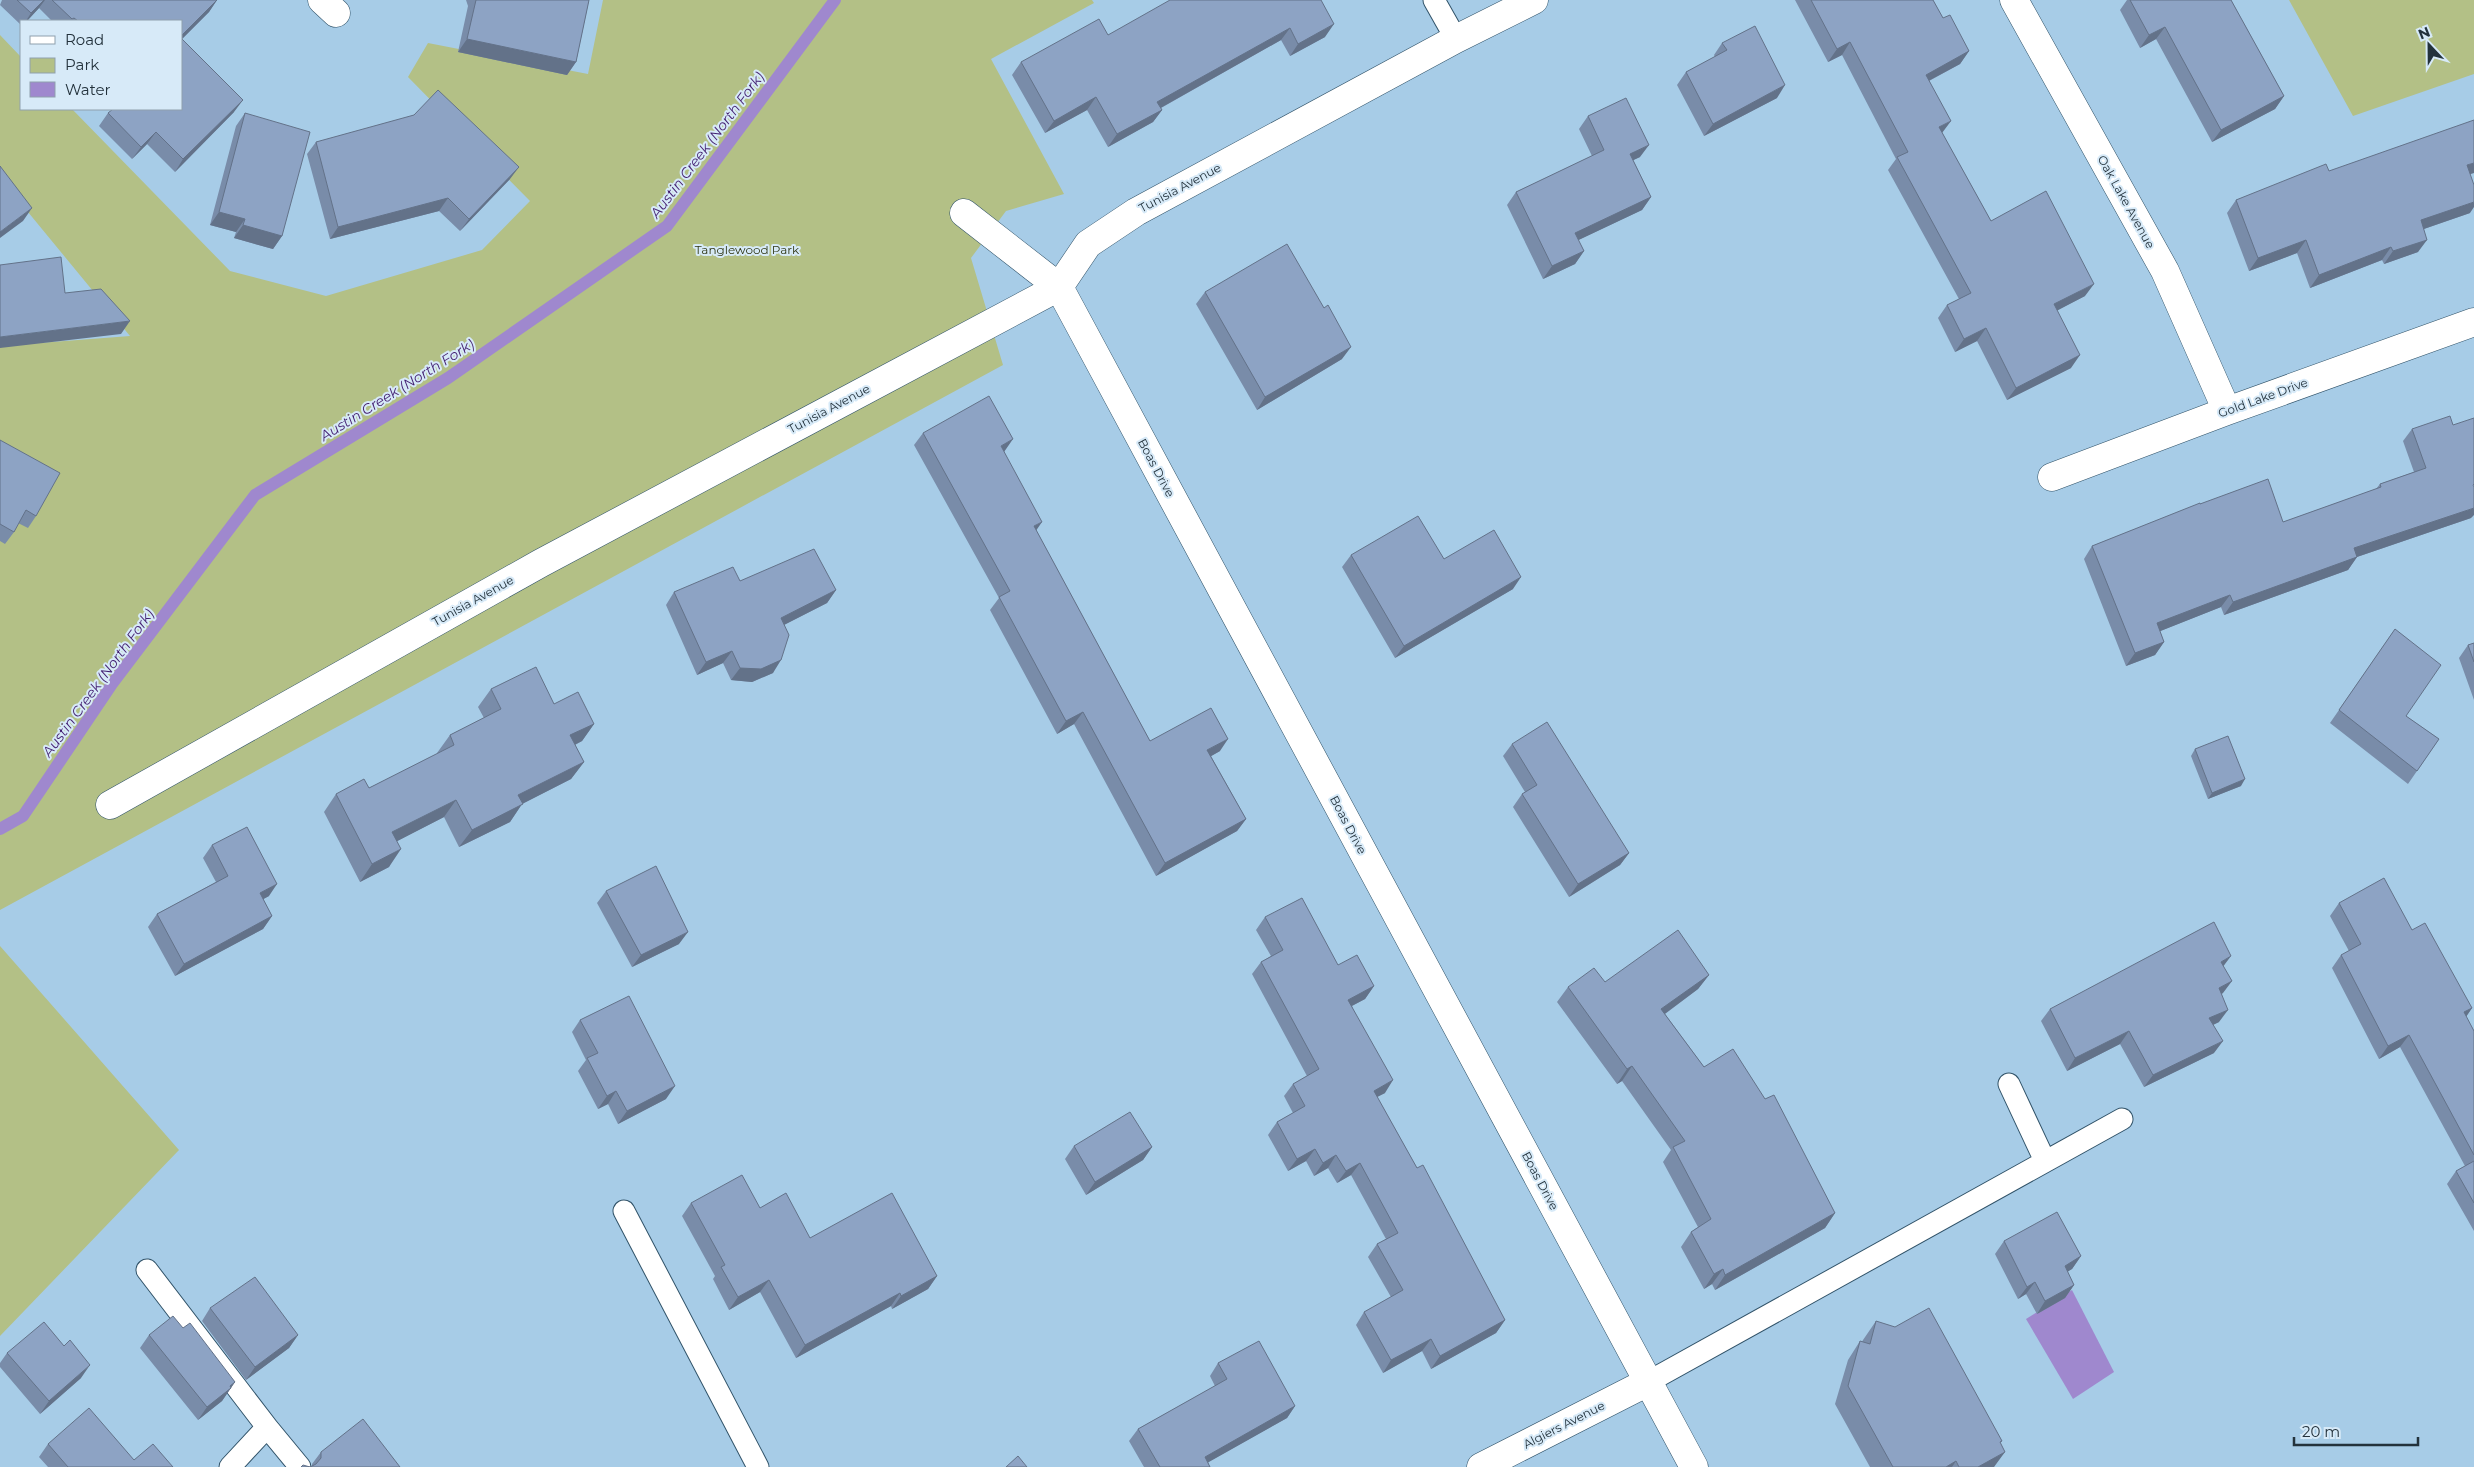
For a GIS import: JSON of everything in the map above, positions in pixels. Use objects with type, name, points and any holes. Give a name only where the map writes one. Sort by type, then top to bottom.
[{"type":"street","name":"Tunisia Avenue","points":[[110,805],[541,563],[1059,287],[1088,244],[1136,212],[1456,39],[1534,0]]},
{"type":"street","name":"Oak Lake Avenue","points":[[2014,0],[2165,271],[2227,411]]},
{"type":"street","name":"Boas Drive","points":[[964,213],[1059,287],[1694,1467]]},
{"type":"street","name":"Gold Lake Drive","points":[[2052,477],[2227,411],[2474,322]]},
{"type":"street","name":"Algiers Avenue","points":[[1481,1467],[1648,1382]]},
{"type":"lane","points":[[1434,0],[1456,39]]},
{"type":"lane","points":[[2009,1084],[2045,1161]]},
{"type":"lane","points":[[1648,1382],[2122,1118]]},
{"type":"lane","points":[[624,1211],[758,1467]]},
{"type":"lane","points":[[147,1270],[267,1427],[300,1467]]},
{"type":"lane","points":[[230,1467],[267,1427]]},
{"type":"green space","name":"Tanglewood Park","points":[[603,0],[1092,0],[1094,3],[991,59],[1064,194],[1006,211],[971,258],[1003,365],[0,910],[0,346],[130,336],[0,178],[0,35],[20,56],[20,110],[73,110],[230,271],[326,296],[482,250],[530,201],[408,77],[428,43],[588,74]]},
{"type":"green space","points":[[2289,0],[2474,0],[2474,74],[2353,116]]},
{"type":"green space","points":[[0,946],[179,1150],[0,1336]]},
{"type":"water","points":[[2072,1290],[2114,1372],[2073,1399],[2026,1319]]},
{"type":"building","points":[[17,0],[44,0],[31,13]]},
{"type":"building","points":[[52,0],[217,0],[182,35],[182,20],[72,19]]},
{"type":"building","points":[[476,0],[589,0],[576,62],[467,39]]},
{"type":"building","points":[[1170,0],[1321,0],[1334,24],[1298,44],[1290,28],[1157,102],[1162,110],[1117,134],[1096,97],[1054,121],[1021,62],[1099,19],[1108,35]]},
{"type":"building","points":[[1811,0],[1933,0],[1943,18],[1950,15],[1969,51],[1926,75],[1951,121],[1939,127],[1991,221],[2046,191],[2094,284],[2054,304],[2080,355],[2016,388],[1986,328],[1964,339],[1947,305],[1971,293],[1897,157],[1908,152],[1850,42],[1837,49]]},
{"type":"building","points":[[2130,0],[2231,0],[2284,96],[2221,130],[2165,27],[2149,35]]},
{"type":"building","points":[[1755,26],[1785,85],[1713,124],[1686,72],[1727,50],[1722,43]]},
{"type":"building","points":[[182,39],[243,100],[183,159],[156,132],[141,147],[108,113],[112,110],[182,110]]},
{"type":"building","points":[[438,90],[519,167],[469,219],[448,198],[338,227],[316,142],[414,115]]},
{"type":"building","points":[[1626,98],[1649,145],[1630,154],[1651,197],[1575,233],[1584,251],[1552,266],[1516,192],[1604,150],[1588,116]]},
{"type":"building","points":[[245,113],[310,132],[282,236],[243,225],[245,219],[219,212]]},
{"type":"building","points":[[2474,120],[2474,163],[2467,165],[2474,185],[2474,202],[2421,220],[2427,240],[2393,251],[2391,247],[2319,275],[2306,240],[2258,258],[2236,200],[2326,164],[2329,171]]},
{"type":"building","points":[[0,166],[32,208],[0,232]]},
{"type":"building","points":[[1287,244],[1324,308],[1328,305],[1351,347],[1265,397],[1205,292]]},
{"type":"building","points":[[61,257],[65,293],[101,289],[130,321],[0,337],[0,265]]},
{"type":"building","points":[[989,396],[1013,439],[1001,446],[1042,522],[1034,526],[1150,741],[1211,708],[1228,739],[1207,750],[1246,819],[1165,863],[1083,712],[1066,721],[999,597],[1010,591],[923,433]]},
{"type":"building","points":[[2450,416],[2453,425],[2474,418],[2474,508],[2354,548],[2357,557],[2233,602],[2230,595],[2157,623],[2164,642],[2135,653],[2092,546],[2200,503],[2268,479],[2283,522],[2381,487],[2380,484],[2426,468],[2412,429]]},
{"type":"building","points":[[0,440],[60,473],[36,516],[26,510],[14,532],[0,524]]},
{"type":"building","points":[[1418,516],[1444,559],[1494,530],[1521,577],[1404,646],[1351,555]]},
{"type":"building","points":[[814,549],[836,590],[781,618],[789,635],[781,660],[761,669],[740,668],[732,651],[706,662],[674,592],[733,567],[740,581]]},
{"type":"building","points":[[2395,629],[2441,665],[2406,716],[2439,739],[2417,771],[2339,710]]},
{"type":"building","points":[[2474,643],[2474,662],[2468,645]]},
{"type":"building","points":[[536,667],[554,704],[578,692],[594,724],[570,735],[584,762],[518,795],[523,804],[472,830],[456,800],[392,832],[401,849],[372,864],[336,794],[364,779],[369,788],[454,745],[450,735],[501,709],[491,689]]},
{"type":"building","points":[[1547,722],[1629,853],[1578,884],[1522,794],[1537,785],[1512,744]]},
{"type":"building","points":[[2228,736],[2245,779],[2212,793],[2195,749]]},
{"type":"building","points":[[247,827],[277,884],[260,893],[272,916],[184,964],[157,914],[228,876],[212,845]]},
{"type":"building","points":[[656,866],[688,932],[641,955],[606,891]]},
{"type":"building","points":[[2384,878],[2412,930],[2425,923],[2472,1008],[2464,1012],[2474,1031],[2474,1155],[2409,1035],[2388,1046],[2341,955],[2361,944],[2339,903]]},
{"type":"building","points":[[1302,898],[1338,965],[1357,955],[1374,986],[1348,1000],[1393,1080],[1374,1091],[1417,1168],[1423,1165],[1505,1320],[1440,1356],[1431,1339],[1391,1360],[1364,1312],[1403,1290],[1377,1244],[1398,1233],[1360,1163],[1346,1171],[1336,1155],[1323,1163],[1315,1149],[1297,1159],[1277,1122],[1305,1106],[1293,1084],[1319,1069],[1261,962],[1283,950],[1265,917]]},
{"type":"building","points":[[2214,922],[2231,956],[2221,962],[2232,981],[2219,988],[2228,1010],[2209,1018],[2223,1041],[2153,1075],[2129,1031],[2075,1058],[2050,1009]]},
{"type":"building","points":[[1678,930],[1709,975],[1661,1009],[1704,1067],[1733,1049],[1765,1099],[1774,1095],[1835,1213],[1725,1275],[1723,1269],[1714,1274],[1691,1232],[1711,1219],[1673,1147],[1685,1141],[1632,1066],[1627,1069],[1568,987],[1594,968],[1605,982]]},
{"type":"building","points":[[629,996],[675,1086],[627,1111],[616,1091],[607,1096],[587,1058],[598,1053],[580,1020]]},
{"type":"building","points":[[1130,1112],[1152,1147],[1095,1182],[1074,1146]]},
{"type":"building","points":[[2474,1161],[2474,1203],[2456,1171]]},
{"type":"building","points":[[742,1175],[760,1208],[786,1193],[810,1238],[892,1193],[937,1276],[901,1296],[900,1293],[805,1345],[769,1280],[738,1297],[721,1267],[725,1265],[691,1203]]},
{"type":"building","points":[[2057,1212],[2081,1256],[2065,1266],[2074,1285],[2045,1301],[2035,1282],[2027,1287],[2004,1241]]},
{"type":"building","points":[[255,1277],[298,1335],[255,1367],[210,1308]]},
{"type":"building","points":[[1929,1308],[2002,1441],[2000,1442],[2005,1452],[1978,1467],[1959,1467],[1956,1461],[1946,1467],[1893,1467],[1848,1386],[1860,1341],[1870,1344],[1876,1321],[1895,1327]]},
{"type":"building","points":[[173,1316],[183,1328],[190,1323],[235,1382],[230,1386],[231,1388],[207,1407],[149,1335]]},
{"type":"building","points":[[44,1322],[64,1346],[70,1340],[90,1365],[49,1401],[7,1353]]},
{"type":"building","points":[[1259,1341],[1295,1406],[1205,1457],[1210,1467],[1160,1467],[1138,1429],[1227,1379],[1218,1363]]},
{"type":"building","points":[[89,1408],[134,1460],[153,1444],[173,1467],[68,1467],[48,1444]]},
{"type":"building","points":[[363,1419],[400,1467],[310,1467],[321,1458],[321,1452]]},
{"type":"building","points":[[1018,1456],[1027,1467],[1006,1467]]},
{"type":"waterway","name":"Austin Creek (North Fork)","points":[[0,829],[23,816],[112,684],[255,495],[448,378],[667,226],[835,0]]}]
